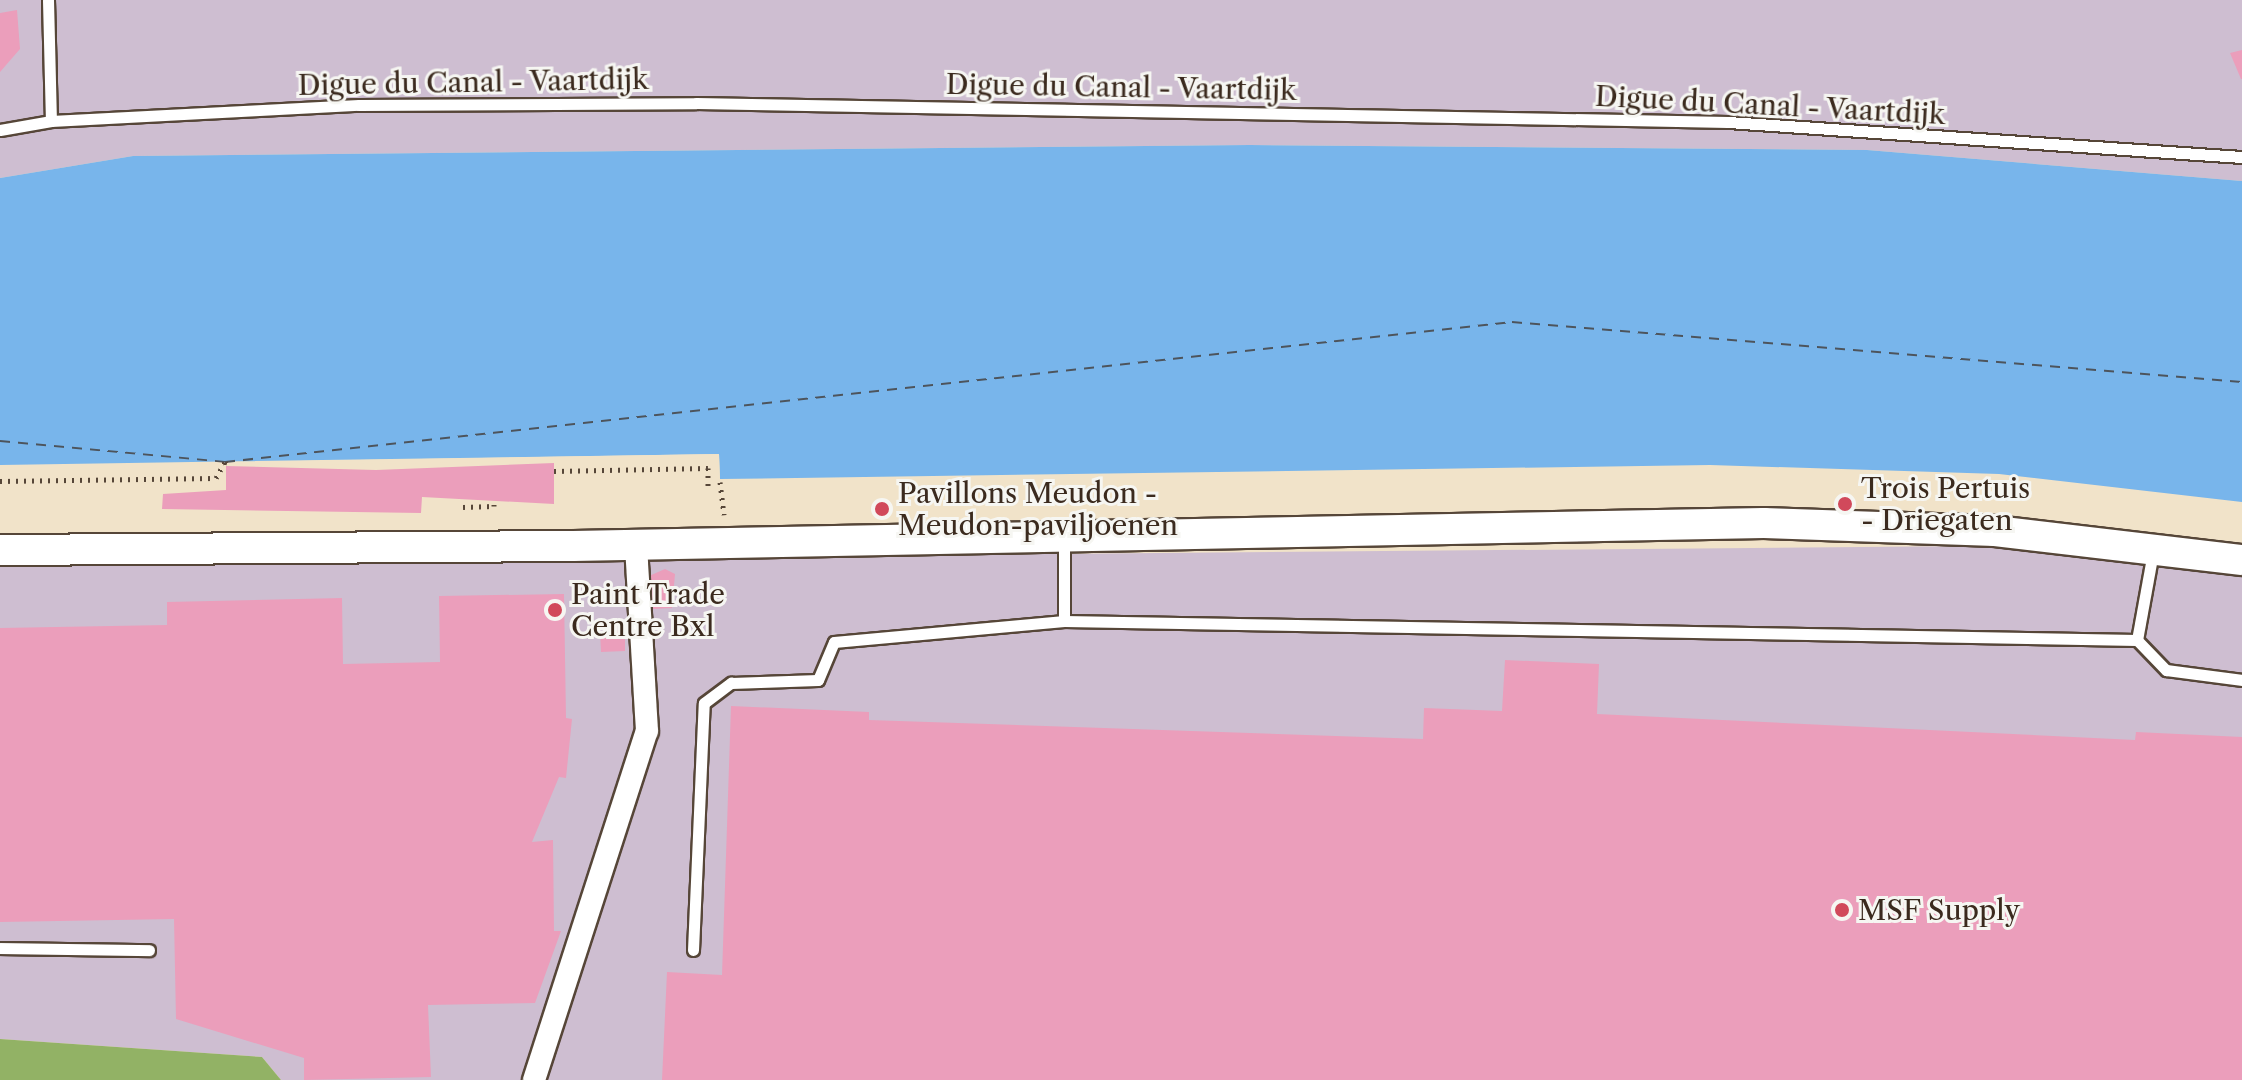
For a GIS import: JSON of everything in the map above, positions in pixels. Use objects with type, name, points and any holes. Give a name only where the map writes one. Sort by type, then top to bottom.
[{"type":"main road","points":[[0,550],[636,544],[1764,523],[1995,531],[2154,547],[2242,560]]},
{"type":"street","points":[[534,1080],[647,731],[636,544]]},
{"type":"lane","points":[[48,0],[51,121]]},
{"type":"lane","name":"Digue du Canal - Vaartdijk","points":[[0,130],[51,121],[359,105],[712,104],[1728,122],[2242,157]]},
{"type":"lane","points":[[1064,536],[1064,621]]},
{"type":"lane","points":[[2137,640],[2154,547]]},
{"type":"lane","points":[[693,950],[700,715],[710,694],[731,683],[818,680],[834,642],[1064,621],[2137,640],[2166,670],[2242,680]]},
{"type":"lane","points":[[0,948],[149,950]]},
{"type":"path","points":[[0,481],[216,478],[225,462],[228,467]]},
{"type":"path","points":[[554,471],[708,468],[708,488]]},
{"type":"path","points":[[720,482],[724,515]]},
{"type":"path","points":[[463,507],[494,506],[494,501]]},
{"type":"shaded area","points":[[0,0],[2242,0],[2242,181],[1867,150],[1250,145],[133,156],[0,178]]},
{"type":"shaded area","points":[[1974,546],[2183,560],[2242,570],[2242,1080],[281,1080],[262,1057],[0,1039],[0,563]]},
{"type":"green space","points":[[0,1039],[262,1057],[281,1080],[0,1080]]},
{"type":"water","points":[[1250,145],[1867,150],[2242,181],[2242,502],[1999,474],[1710,465],[720,479],[719,454],[0,466],[0,178],[133,156]]},
{"type":"pier","points":[[719,454],[720,483],[716,458],[0,470],[0,465]]},
{"type":"building","points":[[17,10],[20,49],[0,72],[0,13]]},
{"type":"building","points":[[2242,50],[2242,79],[2241,79],[2230,53]]},
{"type":"building","points":[[554,463],[554,504],[422,497],[421,513],[162,509],[163,494],[226,490],[226,466],[376,470]]},
{"type":"building","points":[[665,569],[675,574],[672,608],[653,609],[649,576]]},
{"type":"building","points":[[564,594],[566,718],[572,719],[566,778],[559,777],[532,842],[553,840],[554,931],[561,931],[535,1003],[428,1005],[431,1077],[304,1080],[304,1058],[176,1019],[174,919],[0,922],[0,628],[167,625],[167,602],[342,598],[343,664],[440,662],[439,596]]},
{"type":"building","points":[[625,630],[625,651],[601,652],[600,632]]},
{"type":"building","points":[[1505,660],[1599,664],[1597,714],[2135,740],[2136,732],[2242,737],[2242,1080],[662,1080],[667,972],[722,975],[731,706],[869,712],[869,720],[1423,739],[1424,708],[1502,711]]},
{"type":"ferry route","points":[[0,441],[225,462],[1512,322],[2242,382]]},
{"type":"place","name":"Trois Pertuis - Driegaten","points":[[1845,504]]},
{"type":"place","name":"Pavillons Meudon - Meudon-paviljoenen","points":[[882,509]]},
{"type":"place","name":"Paint Trade Centre Bxl","points":[[555,610]]},
{"type":"place","name":"MSF Supply","points":[[1842,910]]}]
